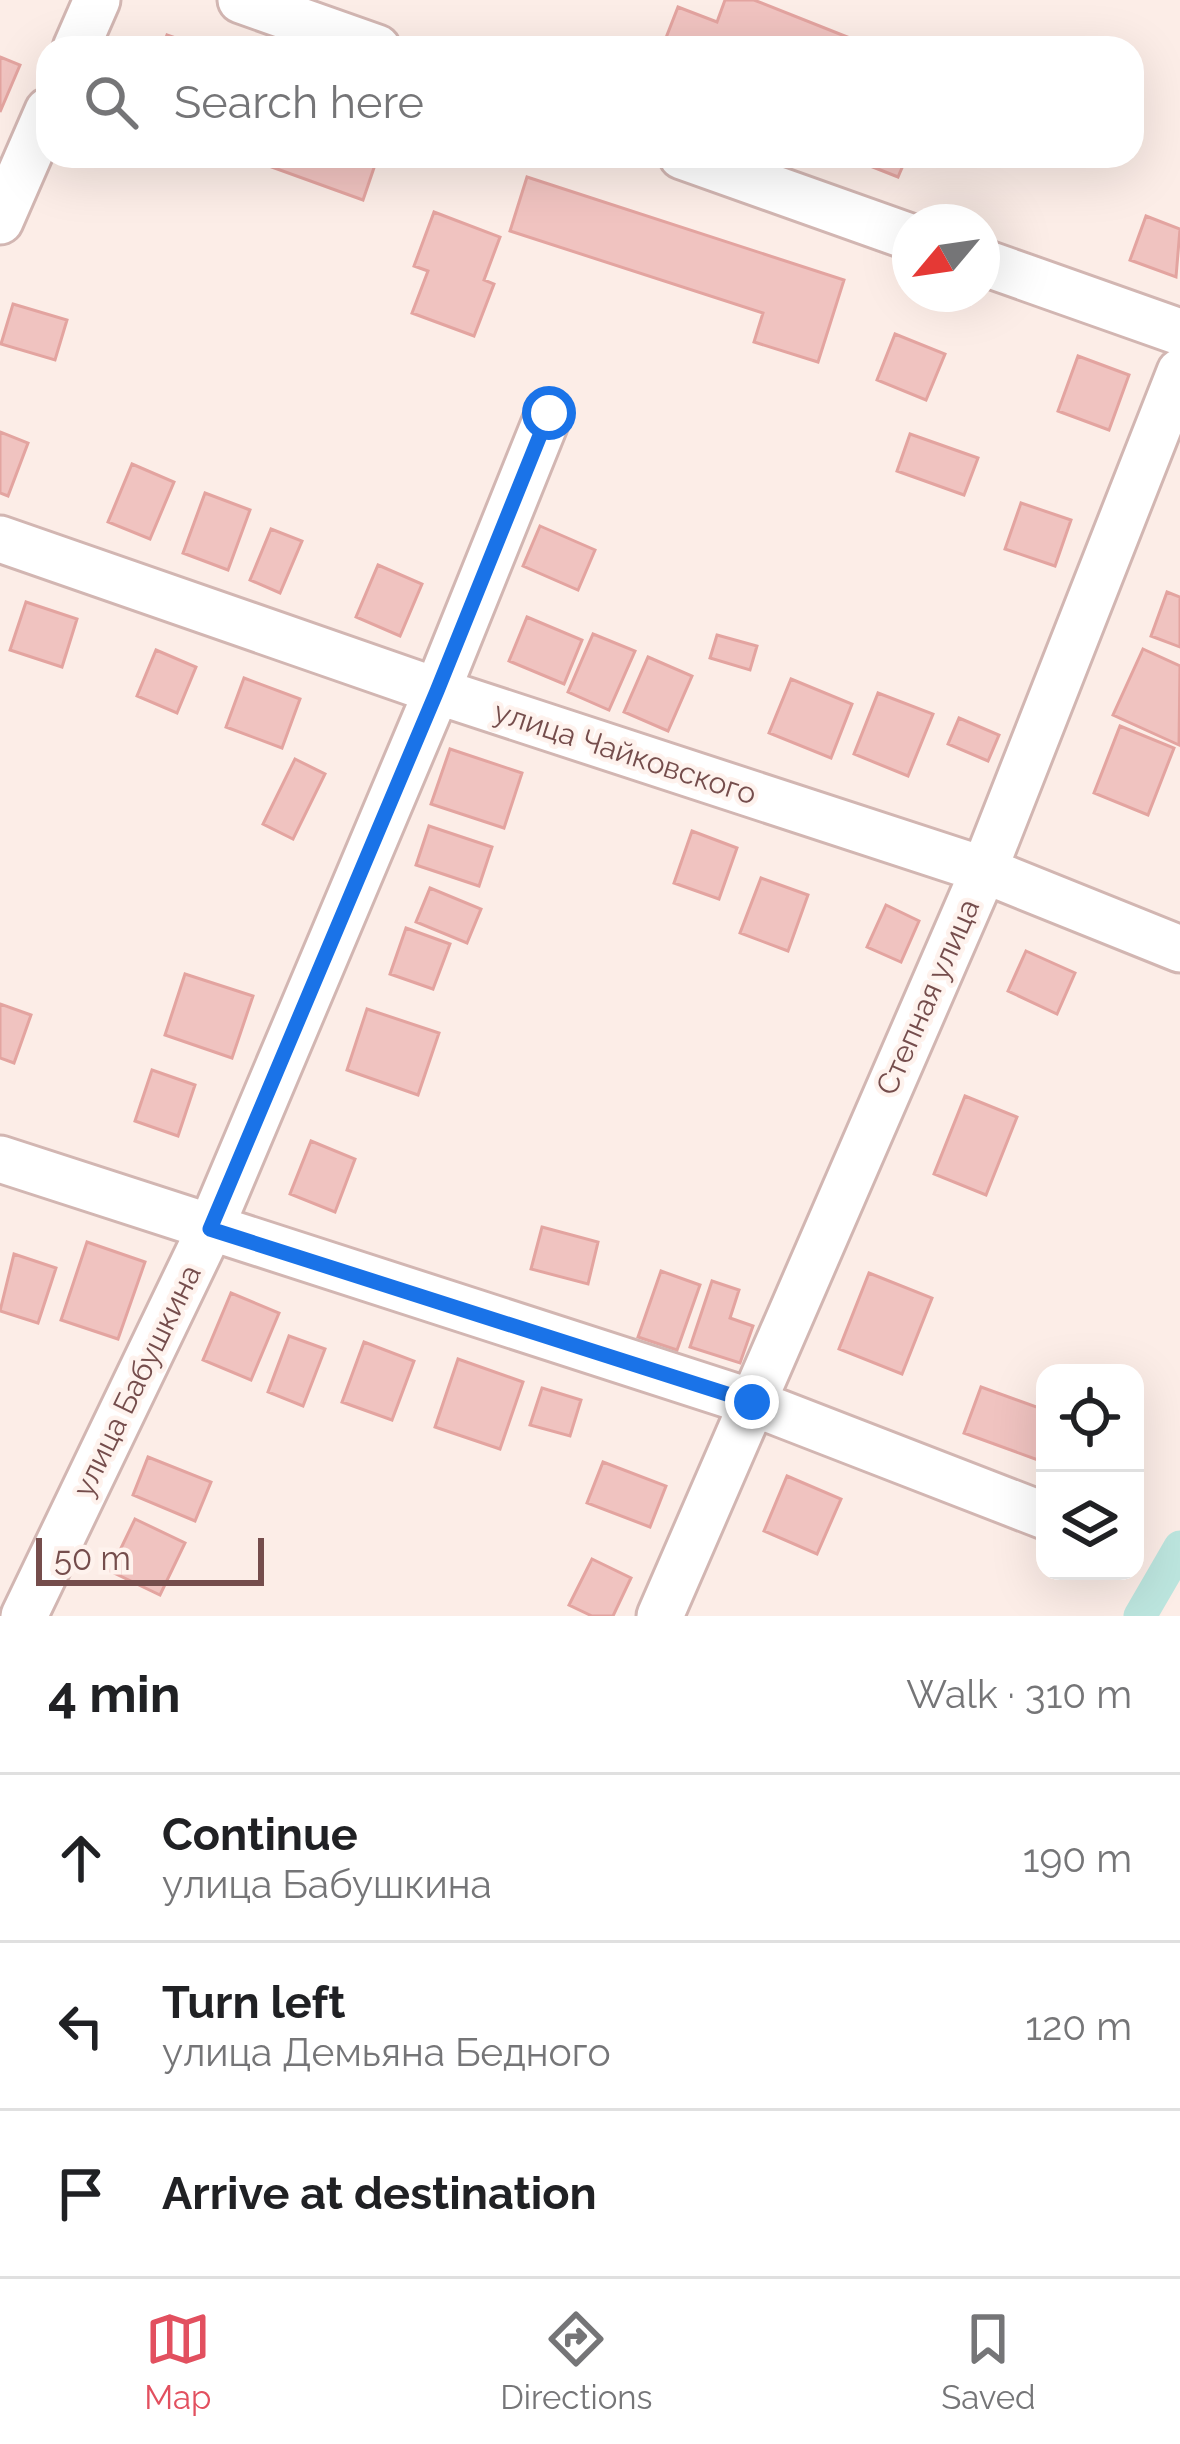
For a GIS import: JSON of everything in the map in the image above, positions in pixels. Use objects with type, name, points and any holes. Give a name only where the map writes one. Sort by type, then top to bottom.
[{"type":"street","points":[[81,36],[97,0]]},
{"type":"street","points":[[241,0],[343,36]]},
{"type":"street","points":[[0,220],[36,138]]},
{"type":"street","points":[[716,168],[892,231]]},
{"type":"street","points":[[1000,268],[1180,332]]},
{"type":"street","name":"Степная улица","points":[[660,1616],[984,870],[1180,372]]},
{"type":"street","name":"улица Бабушкина","points":[[24,1616],[210,1229],[549,413]]},
{"type":"street","name":"улица Чайковского","points":[[0,539],[437,691],[984,870],[1180,949]]},
{"type":"street","points":[[0,1159],[752,1402],[1036,1512]]},
{"type":"building","points":[[725,0],[754,0],[845,36],[667,36],[678,7],[717,22]]},
{"type":"building","points":[[0,57],[20,65],[0,112]]},
{"type":"building","points":[[274,168],[374,168],[363,200]]},
{"type":"building","points":[[875,168],[902,168],[898,177]]},
{"type":"building","points":[[527,177],[844,280],[818,362],[754,342],[763,313],[510,231]]},
{"type":"building","points":[[434,212],[500,237],[484,280],[494,284],[474,336],[412,313],[428,271],[414,266]]},
{"type":"building","points":[[1146,216],[1180,229],[1176,277],[1130,260]]},
{"type":"building","points":[[13,304],[67,320],[55,360],[1,344]]},
{"type":"building","points":[[895,334],[945,354],[926,400],[877,380]]},
{"type":"building","points":[[1078,356],[1129,375],[1109,430],[1058,411]]},
{"type":"building","points":[[0,432],[28,443],[8,496],[0,493]]},
{"type":"building","points":[[910,434],[978,458],[964,495],[897,471]]},
{"type":"building","points":[[132,464],[174,482],[150,539],[108,522]]},
{"type":"building","points":[[205,493],[250,510],[228,570],[183,553]]},
{"type":"building","points":[[1021,503],[1071,520],[1055,566],[1005,549]]},
{"type":"building","points":[[540,526],[595,550],[578,590],[523,566]]},
{"type":"building","points":[[271,529],[302,541],[280,593],[250,580]]},
{"type":"building","points":[[378,565],[422,584],[400,636],[356,617]]},
{"type":"building","points":[[1167,592],[1180,597],[1180,647],[1151,636]]},
{"type":"building","points":[[26,602],[77,619],[62,667],[10,650]]},
{"type":"building","points":[[527,617],[582,640],[564,684],[509,661]]},
{"type":"building","points":[[593,634],[635,651],[609,710],[568,692]]},
{"type":"building","points":[[717,635],[757,646],[750,670],[710,658]]},
{"type":"building","points":[[1143,649],[1180,666],[1179,745],[1113,715]]},
{"type":"building","points":[[156,650],[196,667],[177,713],[137,696]]},
{"type":"building","points":[[648,657],[692,676],[668,731],[624,712]]},
{"type":"building","points":[[244,678],[300,699],[282,748],[226,727]]},
{"type":"building","points":[[791,679],[852,704],[831,758],[769,733]]},
{"type":"building","points":[[878,693],[933,714],[908,776],[854,754]]},
{"type":"building","points":[[959,718],[999,735],[988,761],[948,744]]},
{"type":"building","points":[[1120,726],[1174,748],[1148,815],[1094,793]]},
{"type":"building","points":[[450,749],[522,773],[504,828],[431,804]]},
{"type":"building","points":[[295,759],[325,774],[293,839],[263,824]]},
{"type":"building","points":[[429,826],[492,847],[479,886],[416,865]]},
{"type":"building","points":[[692,831],[737,848],[719,899],[674,883]]},
{"type":"building","points":[[761,878],[808,895],[788,951],[740,933]]},
{"type":"building","points":[[430,888],[481,909],[467,943],[416,922]]},
{"type":"building","points":[[886,905],[919,921],[901,962],[867,947]]},
{"type":"building","points":[[406,928],[450,944],[433,989],[390,974]]},
{"type":"building","points":[[1026,951],[1075,973],[1057,1014],[1008,991]]},
{"type":"building","points":[[185,974],[253,996],[232,1058],[165,1035]]},
{"type":"building","points":[[0,1004],[31,1015],[14,1063],[0,1058]]},
{"type":"building","points":[[367,1009],[439,1033],[418,1095],[347,1070]]},
{"type":"building","points":[[152,1070],[195,1085],[178,1136],[135,1121]]},
{"type":"building","points":[[965,1096],[1017,1117],[986,1195],[934,1174]]},
{"type":"building","points":[[311,1141],[355,1159],[335,1212],[290,1194]]},
{"type":"building","points":[[542,1227],[598,1242],[588,1284],[531,1269]]},
{"type":"building","points":[[87,1242],[145,1262],[118,1339],[61,1320]]},
{"type":"building","points":[[14,1254],[56,1268],[38,1323],[0,1311]]},
{"type":"building","points":[[661,1271],[700,1285],[677,1350],[638,1337]]},
{"type":"building","points":[[869,1273],[932,1298],[902,1374],[839,1349]]},
{"type":"building","points":[[712,1281],[739,1290],[730,1318],[753,1326],[740,1363],[690,1347]]},
{"type":"building","points":[[231,1293],[279,1313],[251,1380],[203,1360]]},
{"type":"building","points":[[289,1336],[325,1349],[303,1406],[268,1392]]},
{"type":"building","points":[[364,1342],[414,1361],[392,1420],[342,1402]]},
{"type":"building","points":[[458,1359],[523,1382],[500,1449],[435,1427]]},
{"type":"building","points":[[981,1387],[1036,1407],[1036,1459],[964,1433]]},
{"type":"building","points":[[542,1388],[581,1400],[570,1436],[530,1425]]},
{"type":"building","points":[[148,1457],[211,1482],[195,1521],[133,1495]]},
{"type":"building","points":[[603,1462],[666,1486],[650,1527],[587,1503]]},
{"type":"building","points":[[787,1476],[841,1499],[817,1554],[764,1531]]},
{"type":"building","points":[[135,1519],[185,1543],[160,1595],[110,1571]]},
{"type":"building","points":[[592,1559],[631,1578],[613,1616],[592,1616],[569,1605]]},
{"type":"waterway","points":[[1140,1616],[1180,1547]]},
{"type":"route","points":[[549,413],[210,1229],[752,1402]]}]
